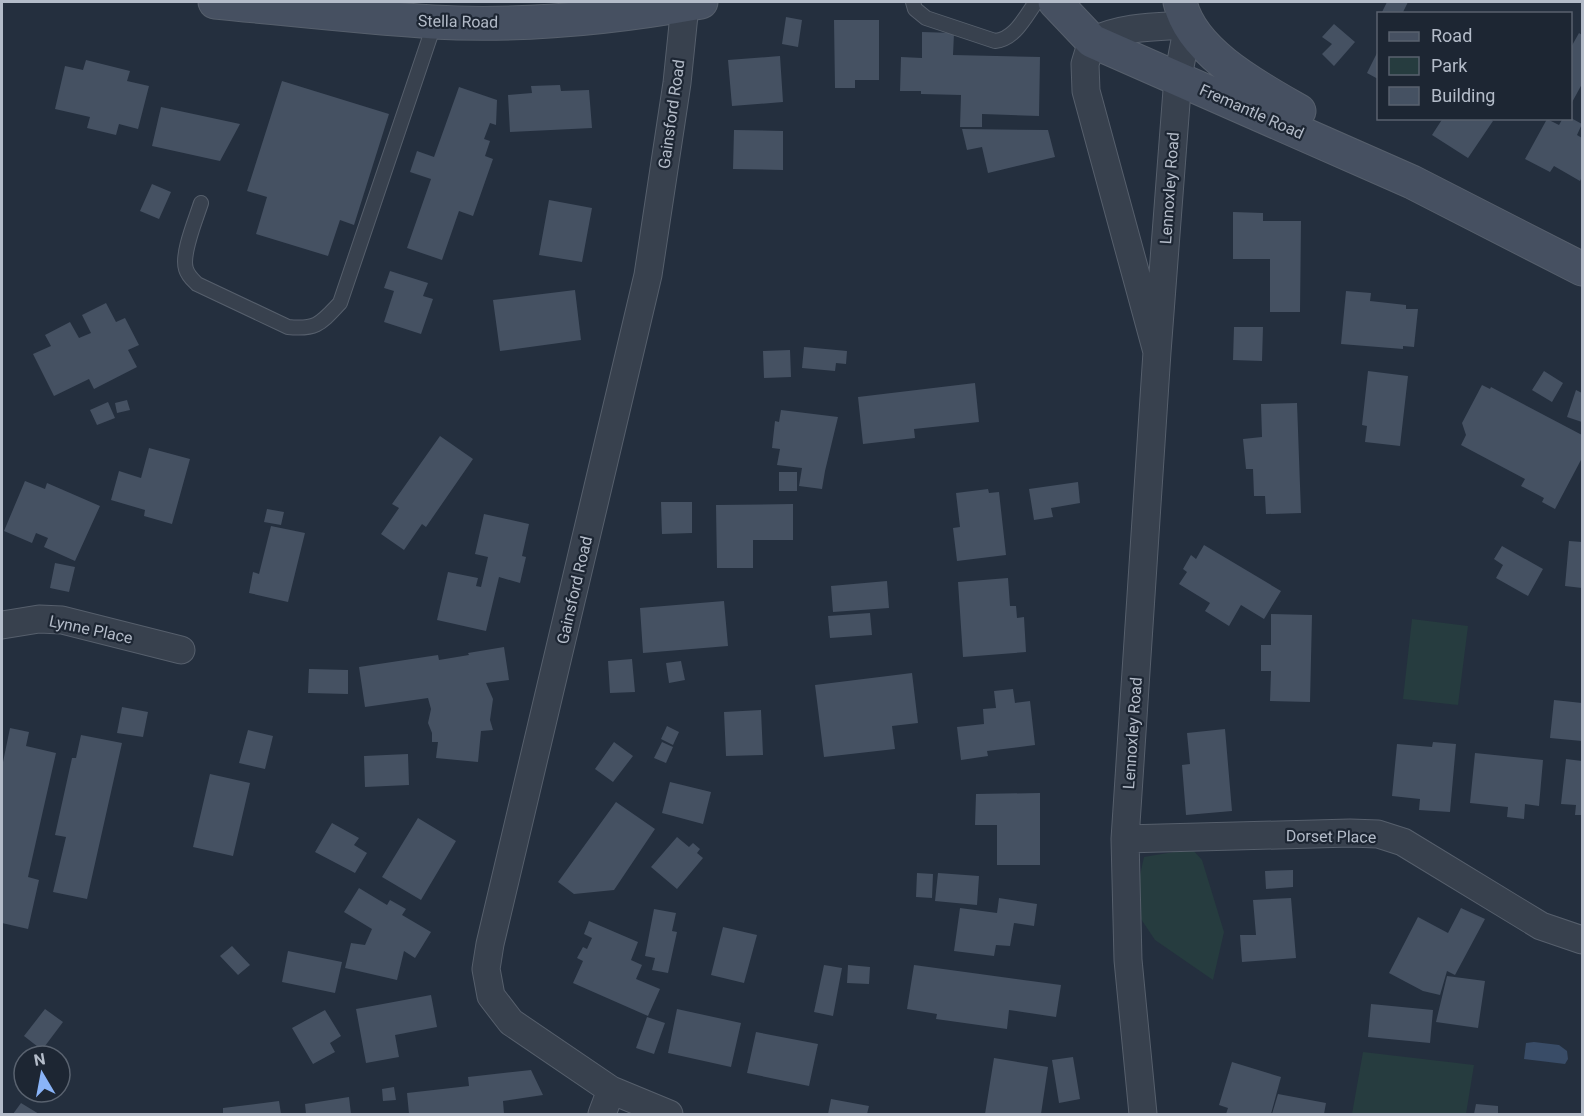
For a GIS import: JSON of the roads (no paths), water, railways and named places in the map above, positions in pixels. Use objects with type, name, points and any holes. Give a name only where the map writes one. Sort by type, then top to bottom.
[{"type":"street","name":"Stella Road","points":[[215,2],[435,22],[554,21],[623,14],[693,3]]},
{"type":"street","points":[[1055,2],[1092,41],[1112,32],[1184,13]]},
{"type":"street","name":"Gainsford Road","points":[[669,1114],[607,1102],[511,1022],[491,996],[486,969],[648,274],[676,83],[693,3]]},
{"type":"street","name":"Fremantle Road","points":[[1184,13],[1211,50],[1254,85],[1325,126],[1412,182]]},
{"type":"street","name":"Lennoxley Road","points":[[1143,1114],[1128,960],[1125,839],[1157,352],[1184,13]]},
{"type":"street","name":"Fremantle Road","points":[[1092,41],[1412,182],[1582,269]]},
{"type":"street","name":"Lennoxley Road","points":[[1092,41],[1085,64],[1086,91],[1157,352]]},
{"type":"street","name":"Lynne Place","points":[[2,625],[39,619],[62,620],[181,650]]},
{"type":"street","name":"Dorset Place","points":[[1125,839],[1350,832],[1378,834],[1403,843],[1542,926],[1582,940]]},
{"type":"lane","points":[[913,2],[915,9],[926,18],[995,41],[1001,41],[1016,32],[1036,2]]},
{"type":"lane","points":[[201,203],[184,258],[190,277],[198,285],[288,327],[303,328],[321,323],[340,303],[435,22]]},
{"type":"water","points":[[1526,1043],[1559,1045],[1567,1051],[1568,1059],[1565,1064],[1524,1059]]}]
